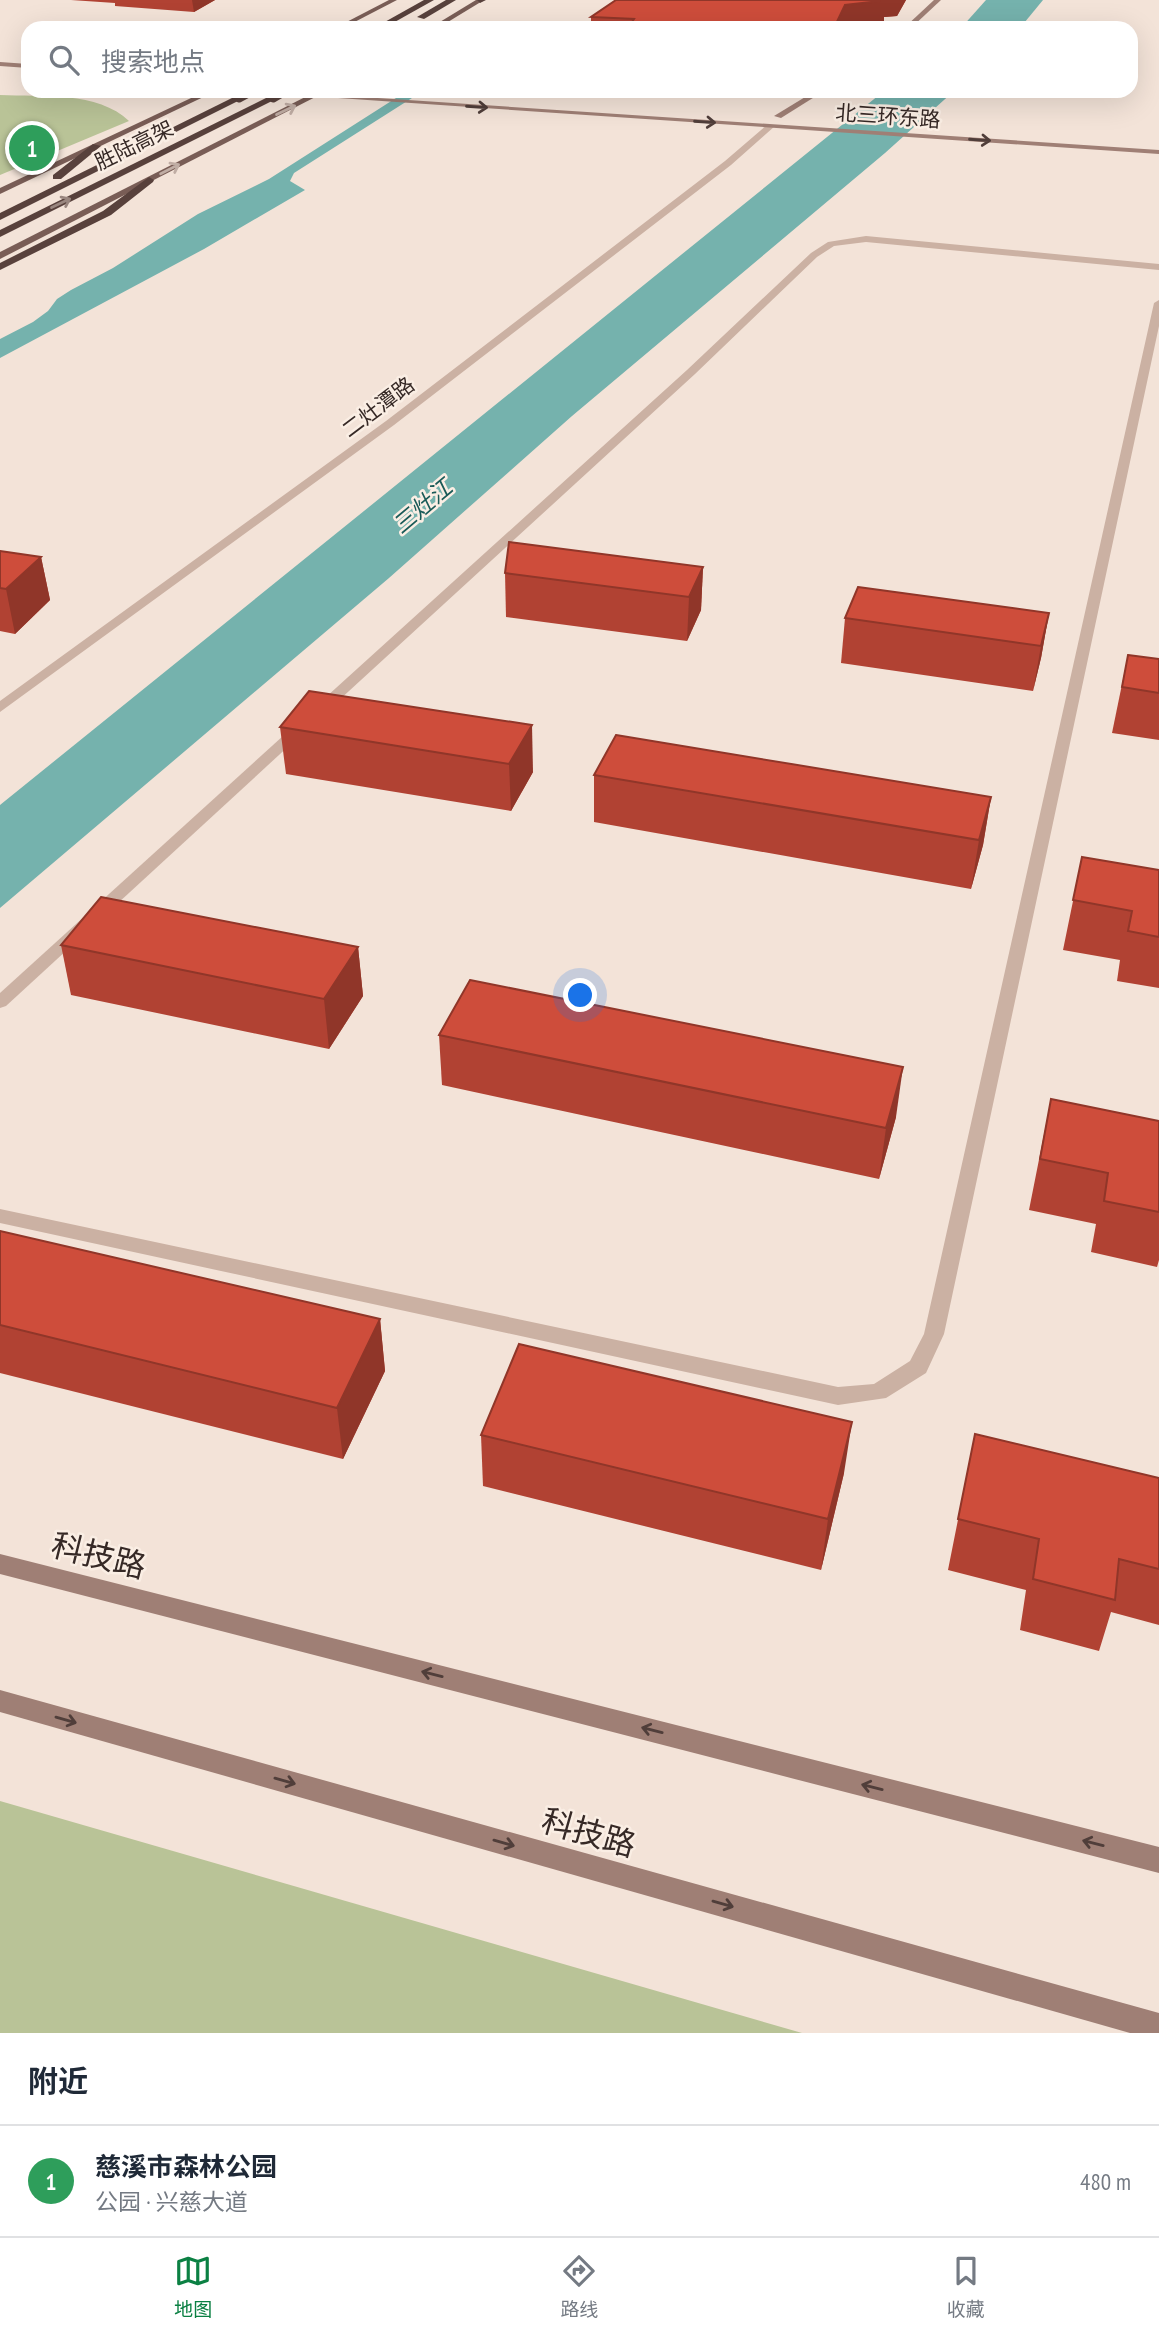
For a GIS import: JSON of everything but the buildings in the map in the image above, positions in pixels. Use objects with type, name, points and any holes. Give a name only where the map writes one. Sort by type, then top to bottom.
[{"type":"highway","points":[[391,21],[430,0]]},
{"type":"highway","points":[[413,21],[452,0]]},
{"type":"highway","name":"胜陆高架","points":[[0,217],[238,98]]},
{"type":"highway","name":"胜陆高架","points":[[0,234],[271,98]]},
{"type":"highway","points":[[0,203],[64,174],[96,146]]},
{"type":"highway","points":[[0,267],[107,213],[149,180]]},
{"type":"main road","points":[[352,21],[394,0]]},
{"type":"main road","points":[[445,21],[481,0]]},
{"type":"main road","points":[[915,21],[938,0]]},
{"type":"main road","points":[[0,64],[21,66]]},
{"type":"main road","points":[[0,191],[197,98]]},
{"type":"main road","points":[[0,256],[310,98]]},
{"type":"main road","name":"北三环东路","points":[[354,98],[771,119],[1159,152]]},
{"type":"main road","name":"二灶潭路","points":[[771,119],[808,98]]},
{"type":"main road","name":"北三环东路","points":[[771,119],[792,117]]},
{"type":"main road","name":"科技路","points":[[0,1564],[1159,1860]]},
{"type":"main road","name":"科技路","points":[[0,1701],[1159,2027]]},
{"type":"street","name":"二灶潭路","points":[[0,708],[390,423],[728,163],[771,119]]},
{"type":"street","points":[[0,1002],[691,372],[814,255],[831,244],[866,239],[1159,267]]},
{"type":"street","points":[[0,1216],[838,1396],[878,1392],[918,1367],[934,1334],[1159,303]]},
{"type":"green space","points":[[0,95],[85,100],[116,111],[129,121],[0,175]]},
{"type":"green space","points":[[0,1801],[802,2033],[0,2033]]},
{"type":"water","points":[[986,0],[1043,0],[1026,21],[967,21]]},
{"type":"water","points":[[396,98],[412,98],[294,173],[290,181],[305,190],[204,249],[0,358],[0,339],[33,322],[48,311],[57,299],[113,268],[198,214],[269,179]]},
{"type":"water","name":"三灶江","points":[[875,98],[946,98],[885,153],[572,416],[389,578],[0,908],[0,805]]},
{"type":"place","name":"慈溪市森林公园","points":[[32,148]]}]
